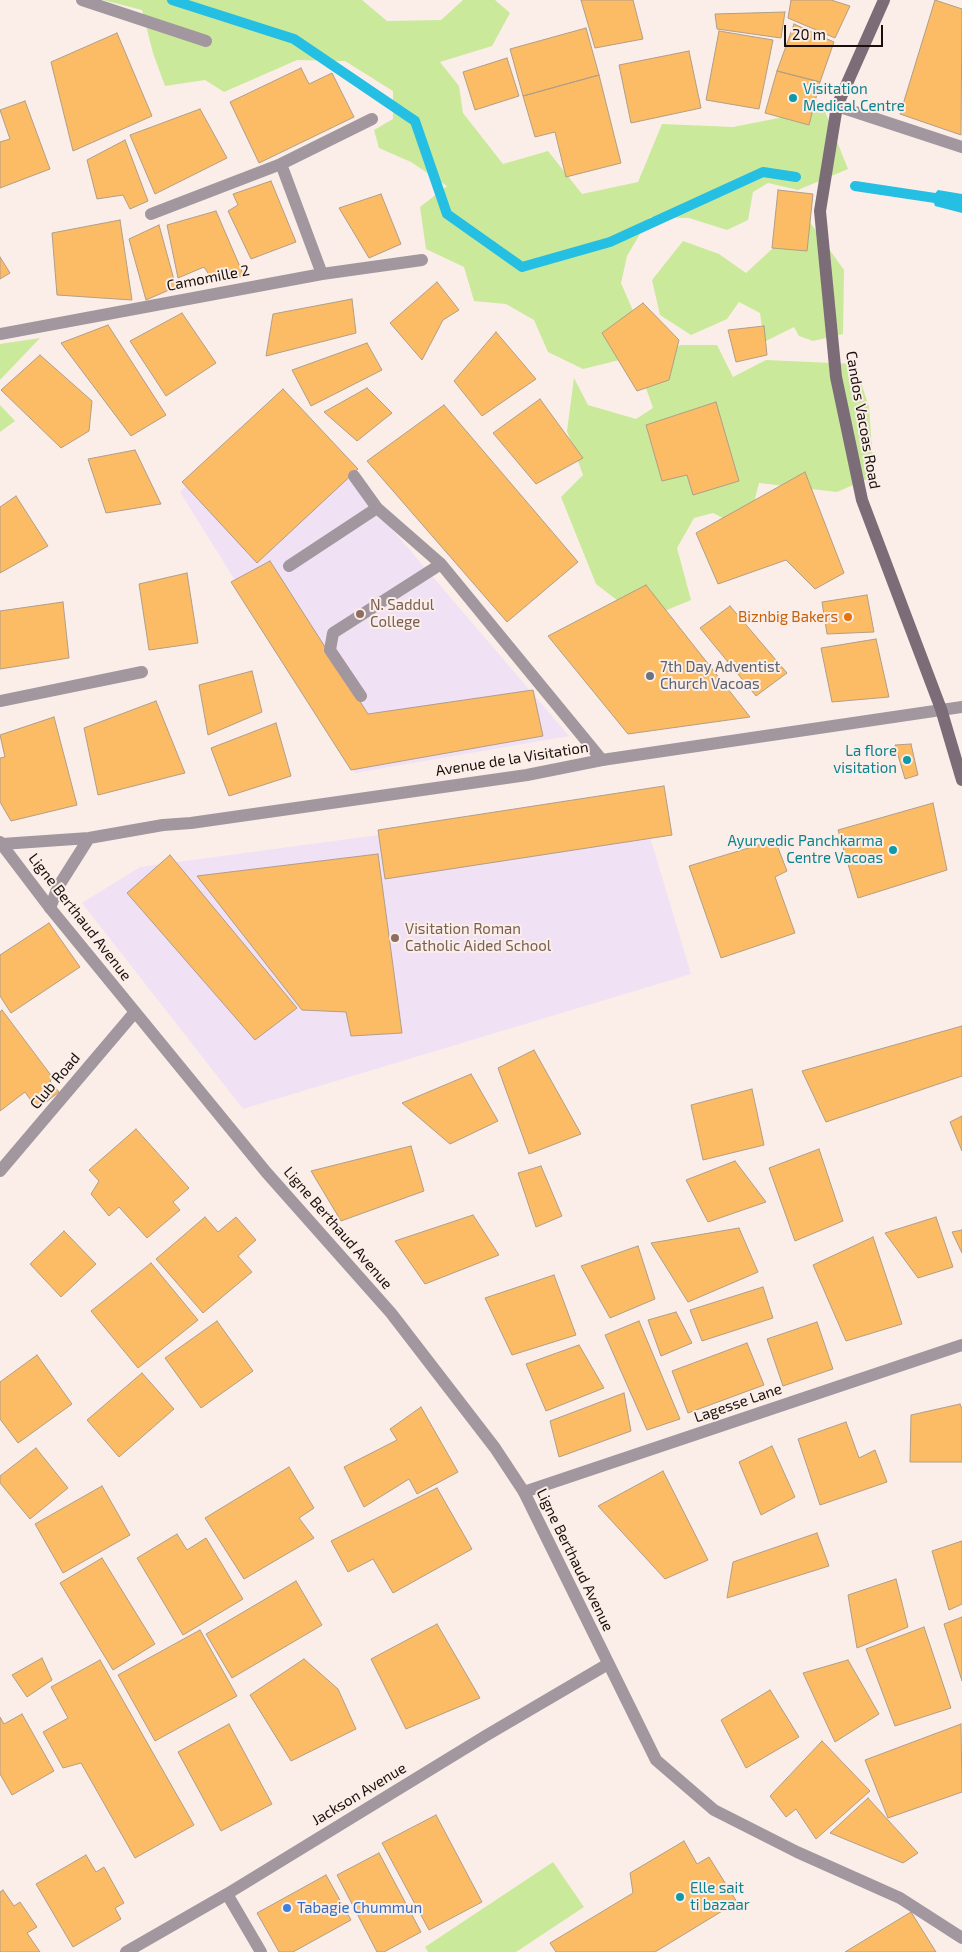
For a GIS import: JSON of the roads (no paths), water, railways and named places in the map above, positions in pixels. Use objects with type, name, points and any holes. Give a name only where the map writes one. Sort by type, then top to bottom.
[{"type":"main road","name":"Candos Vacoas Road","points":[[884,0],[837,106],[820,211],[836,377],[862,500],[941,709],[962,780]]},
{"type":"street","points":[[82,0],[206,41]]},
{"type":"street","points":[[837,106],[962,147]]},
{"type":"street","points":[[151,214],[281,164],[372,119]]},
{"type":"street","points":[[281,164],[322,274]]},
{"type":"street","name":"Camomille 2","points":[[0,334],[322,274],[422,260]]},
{"type":"street","points":[[354,476],[377,508],[441,564],[602,760]]},
{"type":"street","points":[[289,566],[377,508]]},
{"type":"street","points":[[361,696],[330,650],[333,633],[441,564]]},
{"type":"street","points":[[0,701],[142,672]]},
{"type":"street","name":"Avenue de la Visitation","points":[[1,843],[89,838],[163,825],[191,823],[527,775],[602,760],[962,706]]},
{"type":"street","points":[[50,908],[58,887],[89,838]]},
{"type":"street","name":"Ligne Berthaud Avenue","points":[[1,843],[50,908],[266,1172],[391,1313],[495,1448],[524,1492],[656,1760],[714,1810],[797,1852],[900,1898],[962,1938]]},
{"type":"street","name":"Club Road","points":[[0,1171],[135,1012]]},
{"type":"street","name":"Lagesse Lane","points":[[524,1492],[962,1344]]},
{"type":"street","name":"Jackson Avenue","points":[[126,1952],[227,1894],[608,1664]]},
{"type":"street","points":[[227,1894],[261,1952]]},
{"type":"water","points":[[938,190],[962,194],[962,213],[935,206],[932,197]]},
{"type":"waterway","points":[[172,0],[294,39],[415,121],[447,214],[522,267],[610,242],[763,172],[796,177]]},
{"type":"waterway","points":[[855,186],[962,202]]},
{"type":"place","name":"Visitation Medical Centre","points":[[793,98]]},
{"type":"place","name":"N. Saddul College","points":[[360,614]]},
{"type":"place","name":"Biznbig Bakers","points":[[848,617]]},
{"type":"place","name":"7th Day Adventist Church Vacoas","points":[[650,676]]},
{"type":"place","name":"La flore visitation","points":[[907,760]]},
{"type":"place","name":"Ayurvedic Panchkarma Centre Vacoas","points":[[893,850]]},
{"type":"place","name":"Visitation Roman Catholic Aided School","points":[[395,938]]},
{"type":"place","name":"Elle sait ti bazaar","points":[[680,1897]]},
{"type":"place","name":"Tabagie Chummun","points":[[287,1908]]}]
